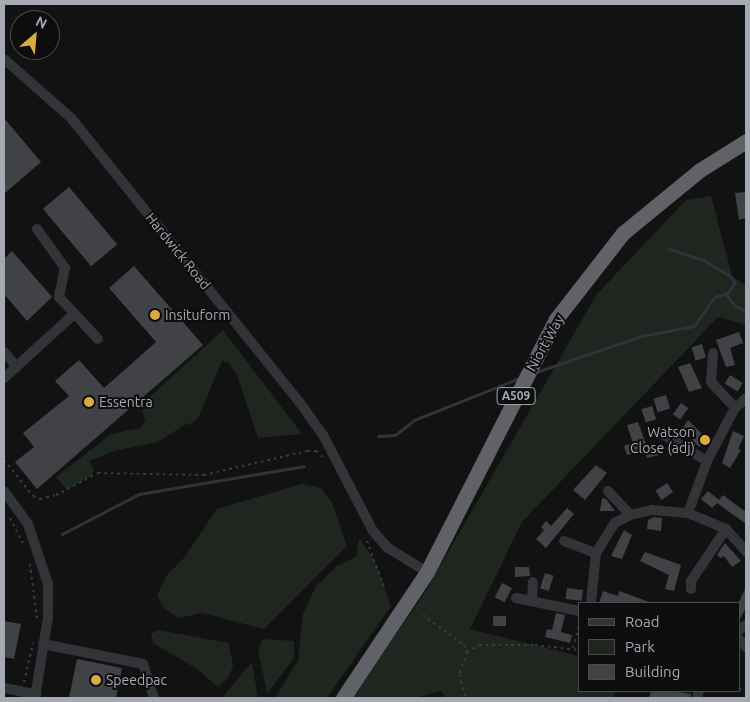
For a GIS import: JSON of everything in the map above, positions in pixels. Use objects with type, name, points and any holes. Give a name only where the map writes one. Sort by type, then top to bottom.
[{"type":"highway","name":"Niort Way","points":[[343,698],[427,572],[556,319],[623,232],[700,170],[746,141]]},
{"type":"street","name":"Hardwick Road","points":[[4,59],[71,118],[301,404],[323,435],[373,531],[388,548],[427,572]]},
{"type":"street","points":[[37,229],[65,268],[59,297],[98,340]]},
{"type":"street","points":[[4,378],[74,314]]},
{"type":"street","points":[[4,352],[16,367]]},
{"type":"street","points":[[713,353],[711,382],[716,392],[735,408]]},
{"type":"street","points":[[688,513],[707,461],[735,408],[746,398]]},
{"type":"street","points":[[659,432],[707,461]]},
{"type":"street","points":[[608,490],[630,515]]},
{"type":"street","points":[[4,491],[28,524],[40,552],[48,584],[44,644],[35,696],[4,688]]},
{"type":"street","points":[[591,602],[596,553],[615,523],[630,515],[652,510],[688,513],[726,529],[746,551]]},
{"type":"street","points":[[691,589],[691,581],[726,529]]},
{"type":"street","points":[[564,541],[596,553]]},
{"type":"street","points":[[532,599],[534,582]]},
{"type":"street","points":[[516,598],[532,599],[578,612]]},
{"type":"street","points":[[44,644],[143,664],[154,698]]},
{"type":"path","points":[[4,460],[33,496],[40,499],[56,496],[98,473],[204,475],[307,451],[316,451],[327,460]]},
{"type":"path","points":[[8,515],[24,546]]},
{"type":"path","points":[[366,536],[385,590]]},
{"type":"path","points":[[29,560],[37,597],[36,627]]},
{"type":"path","points":[[423,615],[464,645],[467,652],[459,675],[466,698]]},
{"type":"path","points":[[573,648],[578,629]]},
{"type":"path","points":[[24,683],[35,635]]},
{"type":"path","points":[[467,652],[479,646],[578,650]]},
{"type":"green space","points":[[711,196],[732,276],[746,286],[746,325],[718,317],[522,522],[470,629],[578,656],[578,692],[616,692],[613,698],[446,698],[441,691],[414,698],[351,698],[424,594],[597,294],[686,200]]},
{"type":"green space","points":[[223,330],[302,434],[258,438],[237,375],[228,362],[222,361],[198,418],[158,442],[114,451],[89,461],[94,470],[91,476],[67,490],[56,477],[111,434],[140,428],[145,421],[141,405]]},
{"type":"green space","points":[[302,484],[321,488],[332,503],[347,546],[264,629],[202,613],[178,618],[163,607],[157,595],[167,575],[183,559],[217,509]]},
{"type":"green space","points":[[359,538],[374,559],[391,606],[327,698],[275,698],[298,660],[303,614],[316,586],[337,566],[356,557]]},
{"type":"green space","points":[[158,630],[229,643],[233,666],[229,677],[218,687],[197,669],[153,643],[151,634]]},
{"type":"green space","points":[[263,639],[294,641],[294,658],[267,694],[258,649]]},
{"type":"green space","points":[[252,662],[258,698],[223,698],[226,693]]},
{"type":"building","points":[[4,118],[41,162],[4,194]]},
{"type":"building","points":[[69,187],[117,244],[91,266],[43,209]]},
{"type":"building","points":[[745,192],[746,218],[739,220],[735,193]]},
{"type":"building","points":[[12,251],[52,297],[27,321],[4,294],[4,259]]},
{"type":"building","points":[[134,266],[203,345],[37,489],[15,462],[34,447],[23,433],[69,396],[55,381],[79,360],[104,388],[156,342],[109,288]]},
{"type":"building","points":[[739,332],[743,343],[730,348],[735,365],[726,367],[716,340]]},
{"type":"building","points":[[702,344],[706,357],[696,361],[691,347]]},
{"type":"building","points":[[690,363],[702,388],[689,392],[678,367]]},
{"type":"building","points":[[730,375],[743,383],[737,391],[725,383]]},
{"type":"building","points":[[666,395],[670,408],[658,412],[654,399]]},
{"type":"building","points":[[681,403],[688,408],[680,420],[673,414]]},
{"type":"building","points":[[652,406],[656,419],[646,423],[641,409]]},
{"type":"building","points":[[688,420],[706,438],[700,447],[680,432]]},
{"type":"building","points":[[638,422],[647,447],[656,444],[659,455],[647,458],[645,450],[627,455],[624,446],[633,443],[627,425]]},
{"type":"building","points":[[733,431],[744,436],[738,449],[741,450],[730,468],[722,463]]},
{"type":"building","points":[[596,465],[607,473],[585,500],[573,490]]},
{"type":"building","points":[[667,483],[673,492],[662,500],[655,491]]},
{"type":"building","points":[[708,491],[719,500],[723,495],[746,512],[746,524],[717,503],[712,508],[701,499]]},
{"type":"building","points":[[602,498],[606,499],[615,511],[600,511]]},
{"type":"building","points":[[567,508],[574,514],[546,548],[536,539],[544,530],[541,527],[546,521],[551,526]]},
{"type":"building","points":[[654,517],[662,518],[661,531],[647,529],[648,520]]},
{"type":"building","points":[[624,530],[632,535],[622,559],[611,556]]},
{"type":"building","points":[[725,543],[741,561],[732,567],[724,556],[721,558],[717,555]]},
{"type":"building","points":[[645,552],[681,565],[674,591],[665,589],[669,575],[640,561]]},
{"type":"building","points":[[515,567],[529,567],[530,576],[515,577]]},
{"type":"building","points":[[545,573],[554,576],[549,591],[540,588]]},
{"type":"building","points":[[502,583],[512,588],[505,602],[495,597]]},
{"type":"building","points":[[746,587],[746,607],[740,619],[740,602]]},
{"type":"building","points":[[567,588],[583,590],[582,601],[566,599]]},
{"type":"building","points":[[603,591],[618,596],[619,591],[649,602],[599,602]]},
{"type":"building","points":[[556,613],[565,615],[561,632],[572,635],[570,643],[545,637],[547,629],[552,630]]},
{"type":"building","points":[[493,616],[506,616],[506,626],[493,626]]},
{"type":"building","points":[[4,621],[21,624],[14,659],[4,657]]},
{"type":"building","name":"Speedpac","points":[[77,659],[122,668],[116,698],[69,698]]},
{"type":"building","points":[[651,692],[691,694],[690,698],[649,698]]},
{"type":"waterway","points":[[669,249],[705,261],[730,276],[735,283],[726,294]]},
{"type":"waterway","points":[[536,372],[642,336],[694,326],[714,297],[726,294],[734,305],[746,311]]},
{"type":"waterway","points":[[378,436],[395,435],[414,420],[517,379]]},
{"type":"waterway","points":[[62,534],[139,494],[304,466]]},
{"type":"place","name":"Insituform","points":[[155,315]]},
{"type":"place","name":"Essentra","points":[[89,402]]},
{"type":"place","name":"Watson Close (adj)","points":[[705,440]]},
{"type":"place","name":"Speedpac","points":[[96,680]]}]
